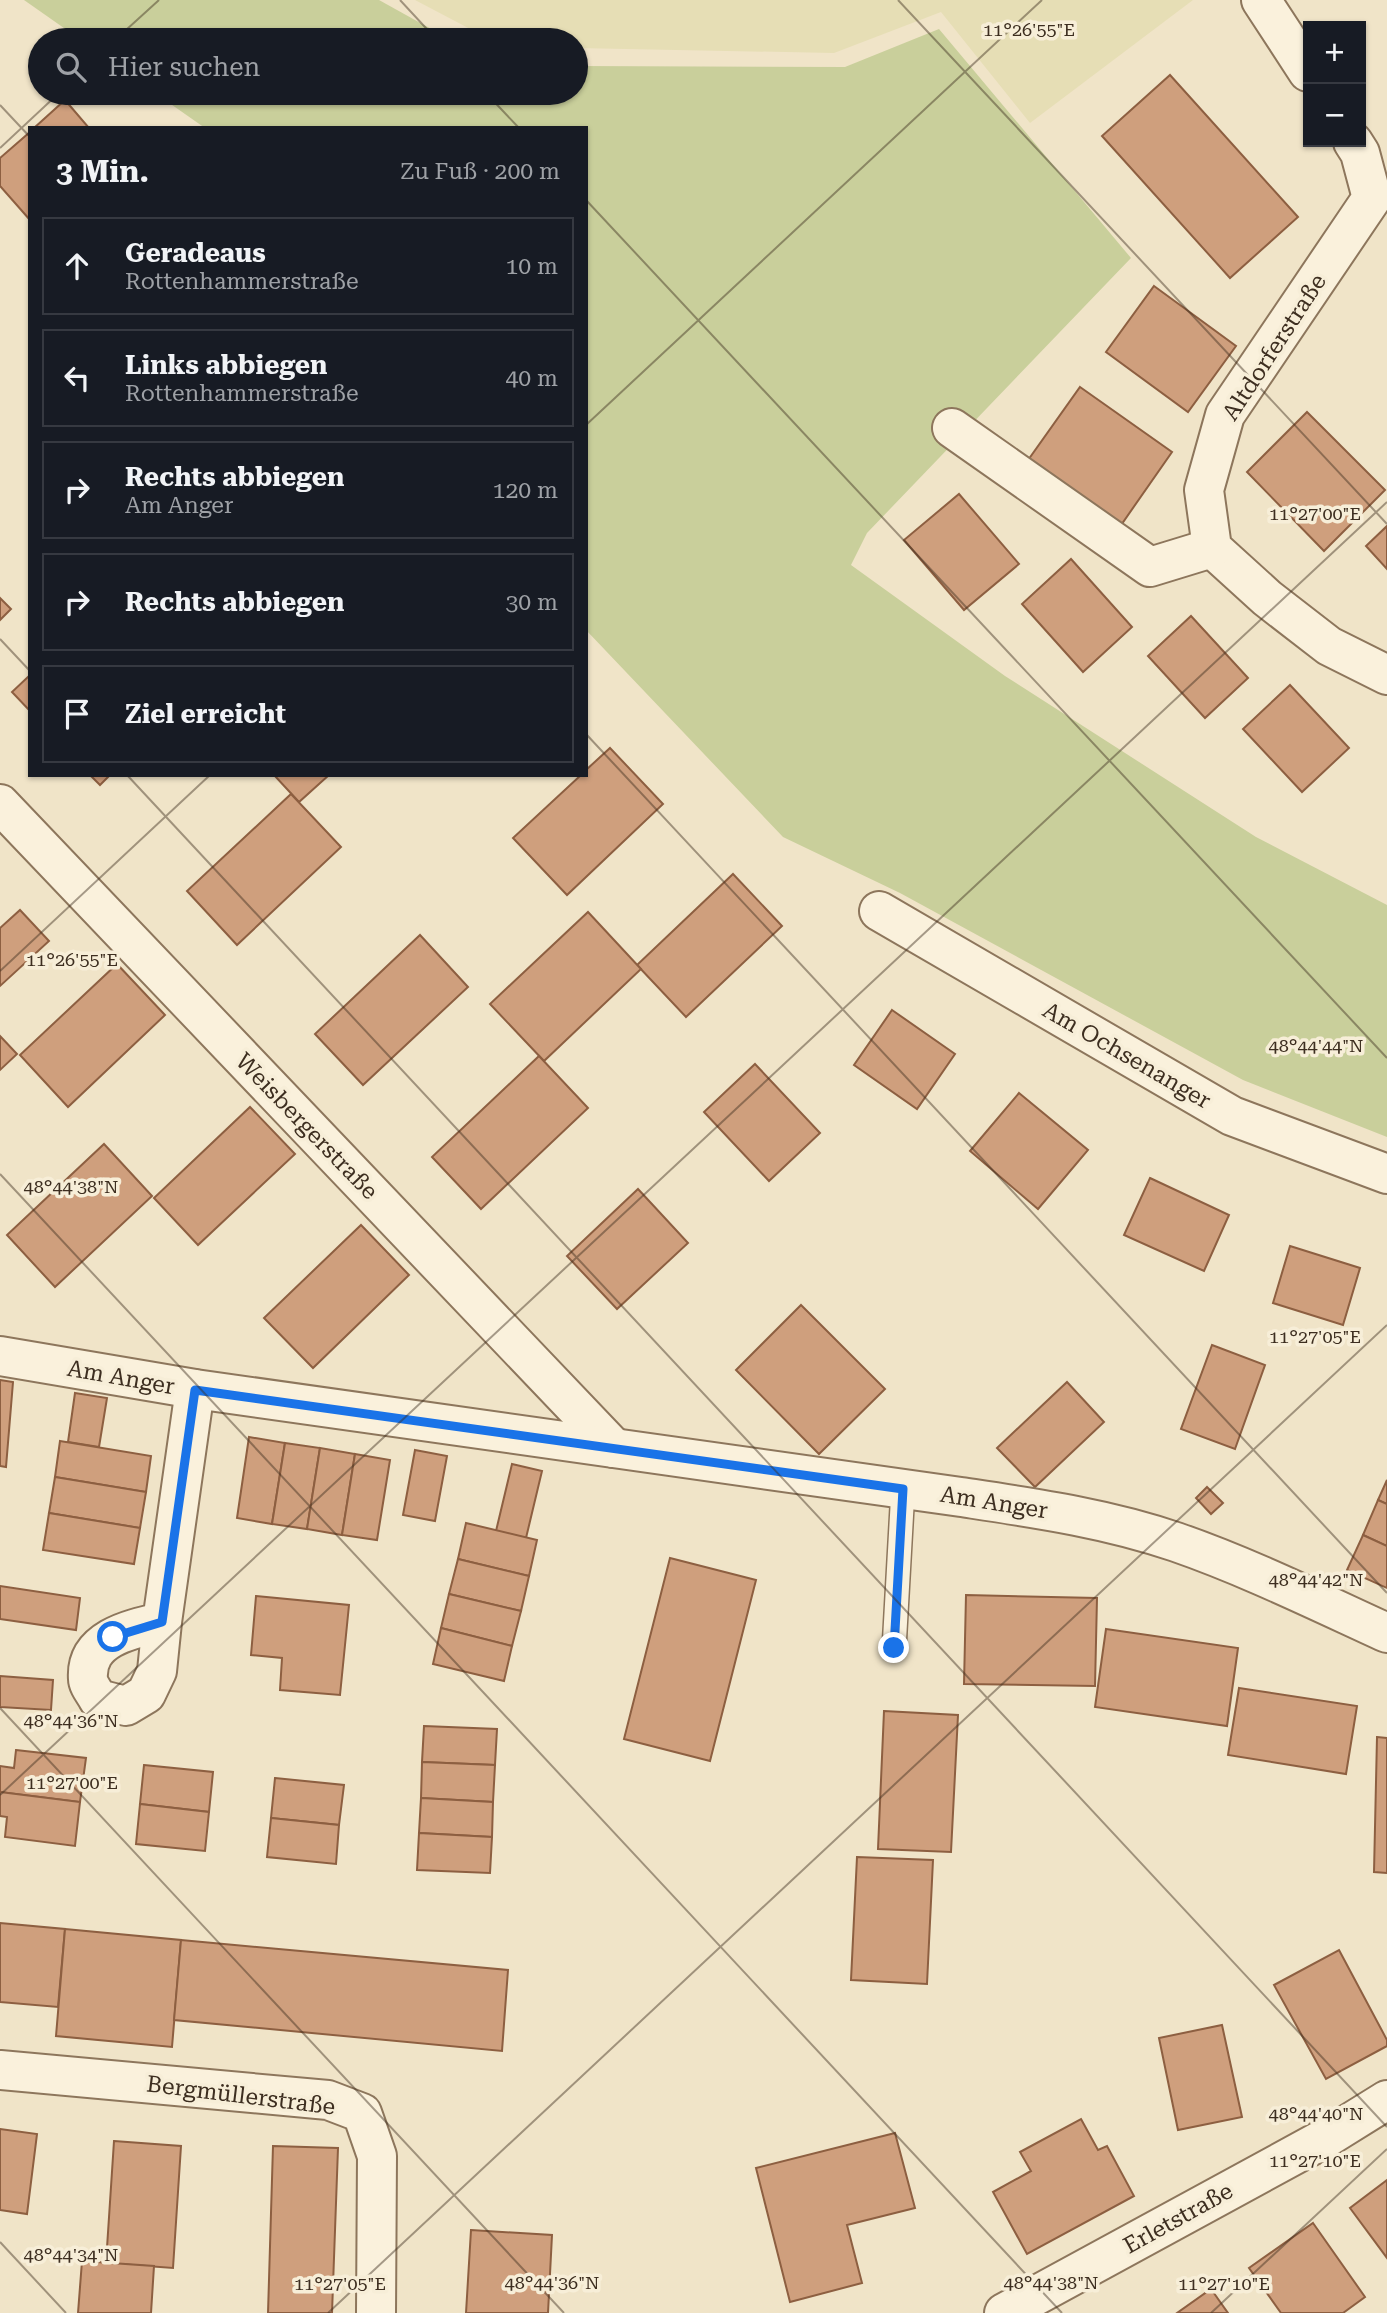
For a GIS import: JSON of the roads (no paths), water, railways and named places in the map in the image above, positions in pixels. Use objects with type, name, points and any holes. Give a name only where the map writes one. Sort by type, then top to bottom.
[{"type":"street","points":[[1261,0],[1303,64]]},
{"type":"street","name":"Altdorferstraße","points":[[1212,548],[1204,490],[1225,415],[1380,202],[1356,147]]},
{"type":"street","points":[[952,428],[1150,567],[1212,548],[1267,598],[1329,646],[1387,675]]},
{"type":"street","name":"Weisbergerstraße","points":[[0,804],[614,1448]]},
{"type":"street","name":"Am Ochsenanger","points":[[879,911],[1232,1116],[1387,1174]]},
{"type":"street","name":"Am Anger","points":[[0,1356],[195,1390],[1077,1515],[1175,1542],[1262,1576],[1387,1633]]},
{"type":"street","points":[[162,1622],[195,1390]]},
{"type":"street","name":"Bergmüllerstraße","points":[[0,2070],[328,2100],[362,2113],[377,2156],[376,2313]]},
{"type":"street","name":"Erletstraße","points":[[1004,2313],[1317,2142],[1387,2100]]},
{"type":"lane","points":[[894,1648],[903,1489]]}]
